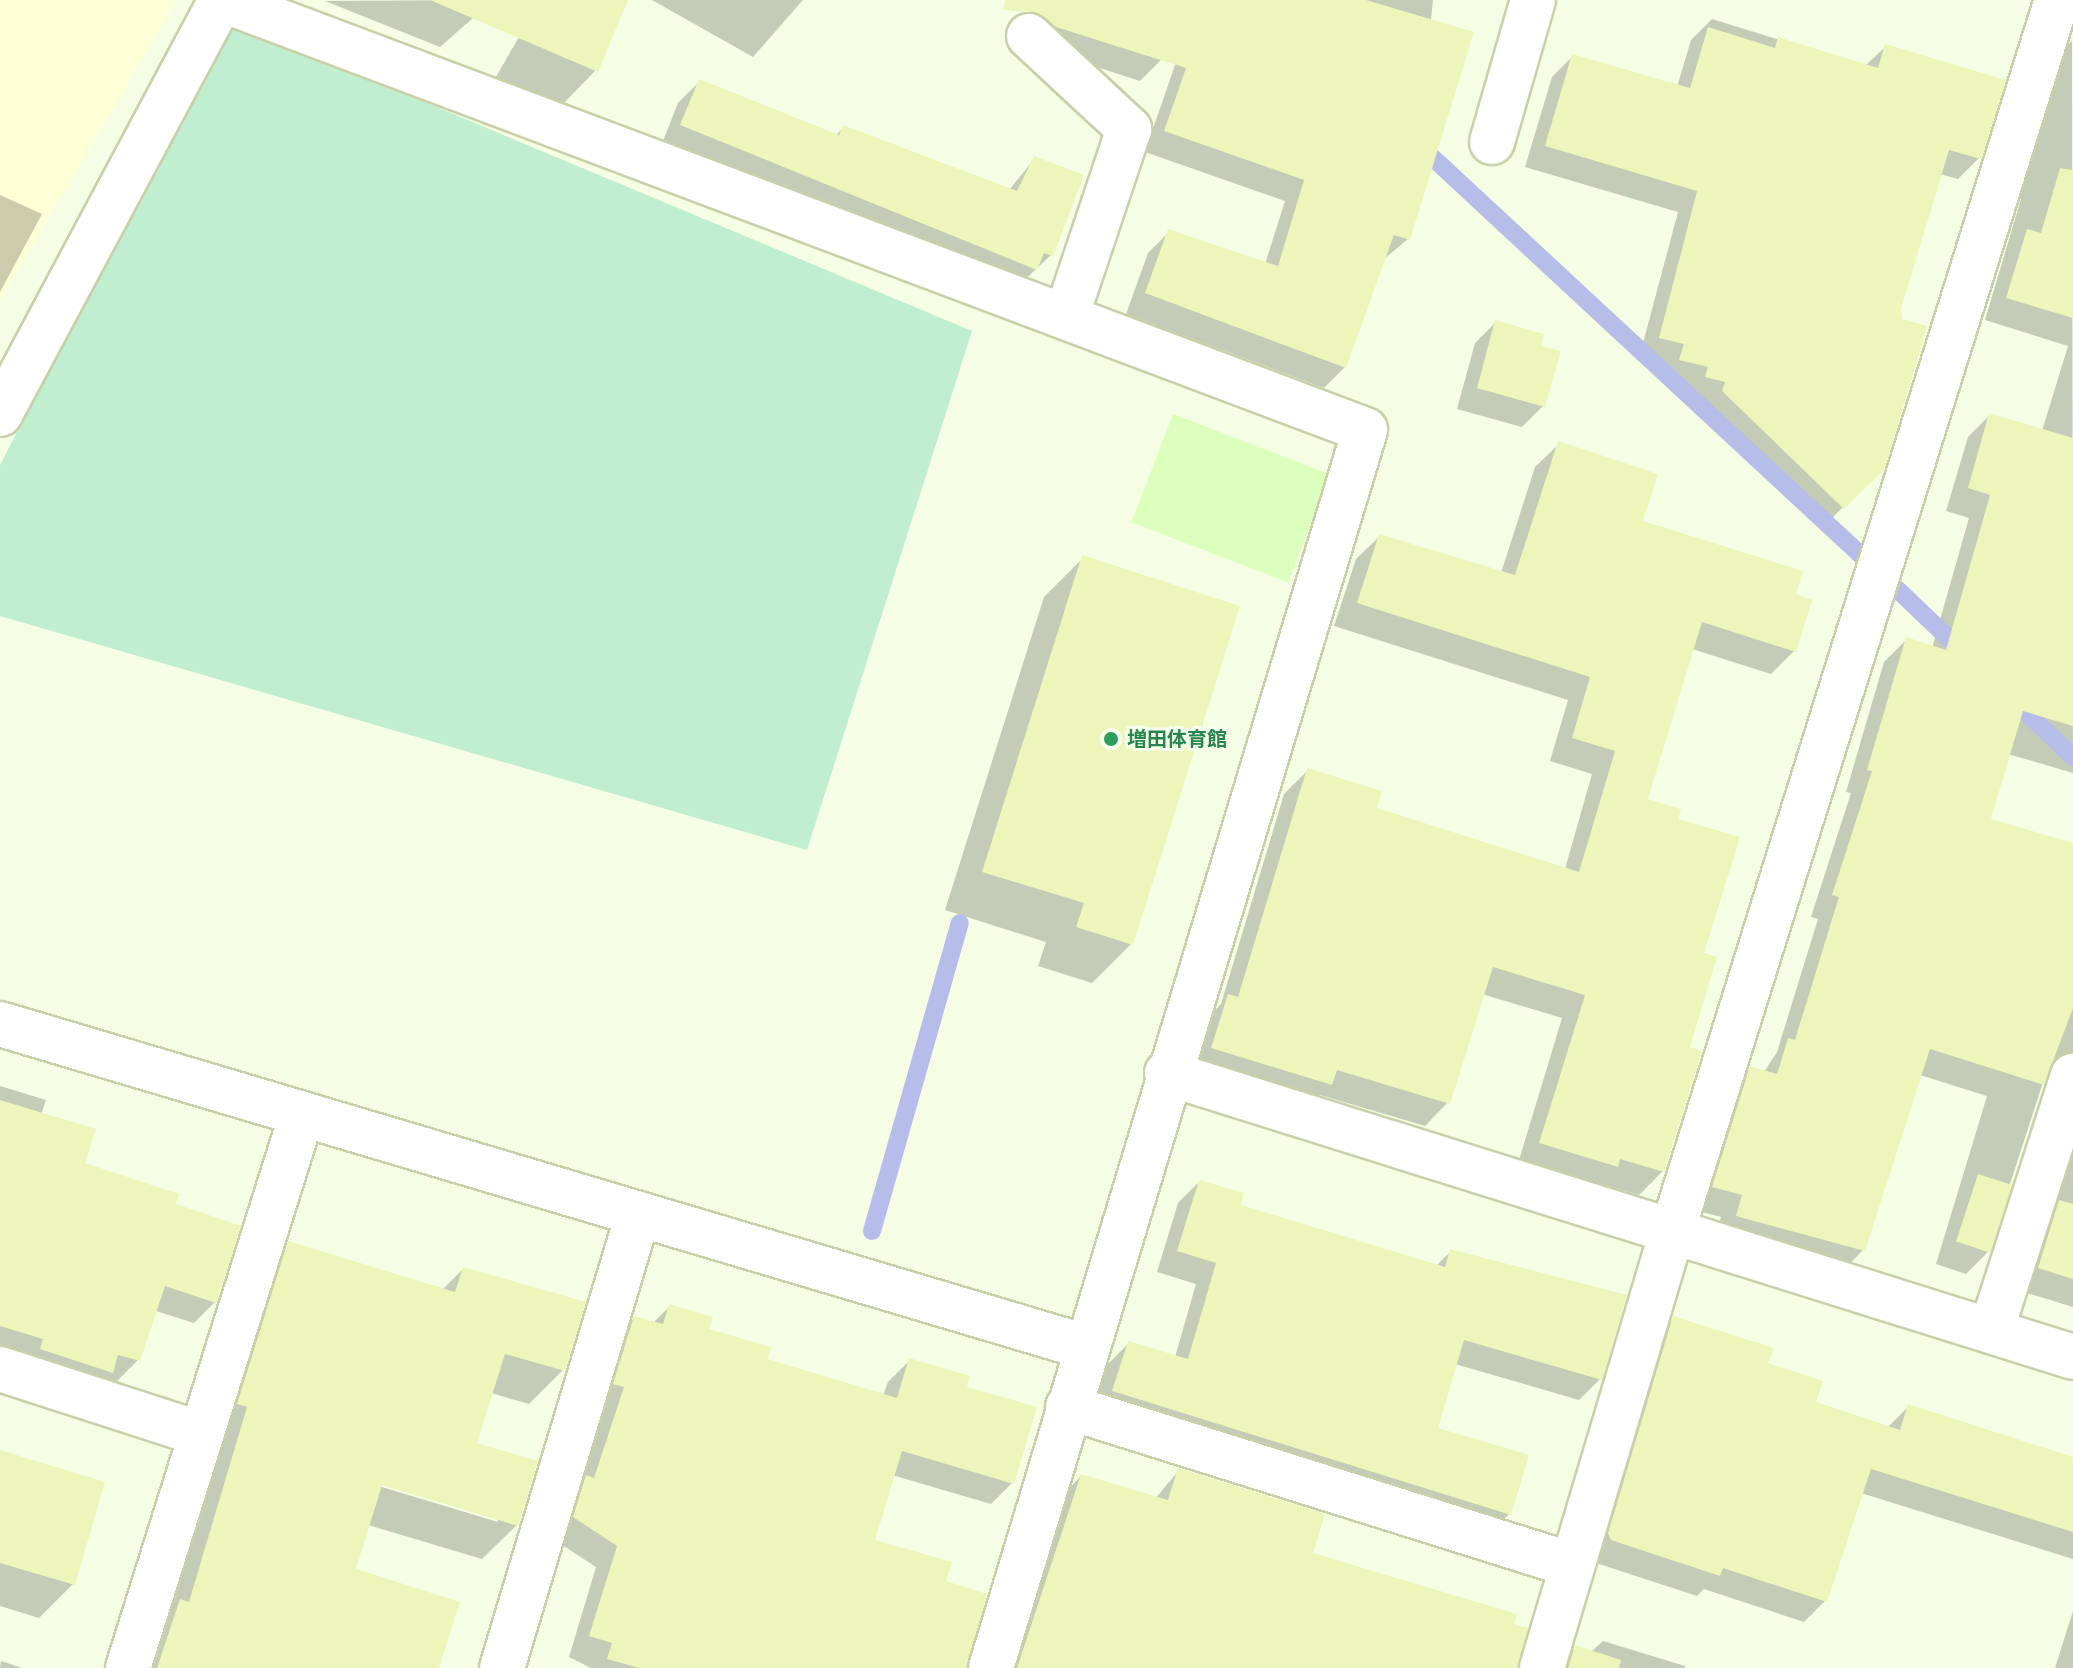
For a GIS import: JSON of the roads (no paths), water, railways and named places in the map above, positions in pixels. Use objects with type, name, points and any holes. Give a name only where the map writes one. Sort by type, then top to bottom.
[{"type":"street","points":[[0,414],[222,0],[1365,430],[1167,1073],[991,1668]]},
{"type":"street","points":[[1492,142],[1533,0]]},
{"type":"street","points":[[1542,1668],[1672,1232],[2057,0]]},
{"type":"street","points":[[1029,36],[1129,129],[1066,317]]},
{"type":"street","points":[[0,1024],[1086,1347]]},
{"type":"street","points":[[1167,1073],[2073,1357]]},
{"type":"street","points":[[1991,1331],[2073,1076]]},
{"type":"street","points":[[128,1668],[302,1114]]},
{"type":"street","points":[[502,1668],[638,1214]]},
{"type":"street","points":[[0,1369],[201,1434]]},
{"type":"street","points":[[1068,1407],[1572,1565]]},
{"type":"waterway","points":[[1418,144],[1865,559]]},
{"type":"waterway","points":[[1897,589],[1967,656]]},
{"type":"waterway","points":[[2008,695],[2073,757]]},
{"type":"waterway","points":[[872,1231],[960,923]]},
{"type":"place","name":"増田体育館","points":[[1111,739]]}]
